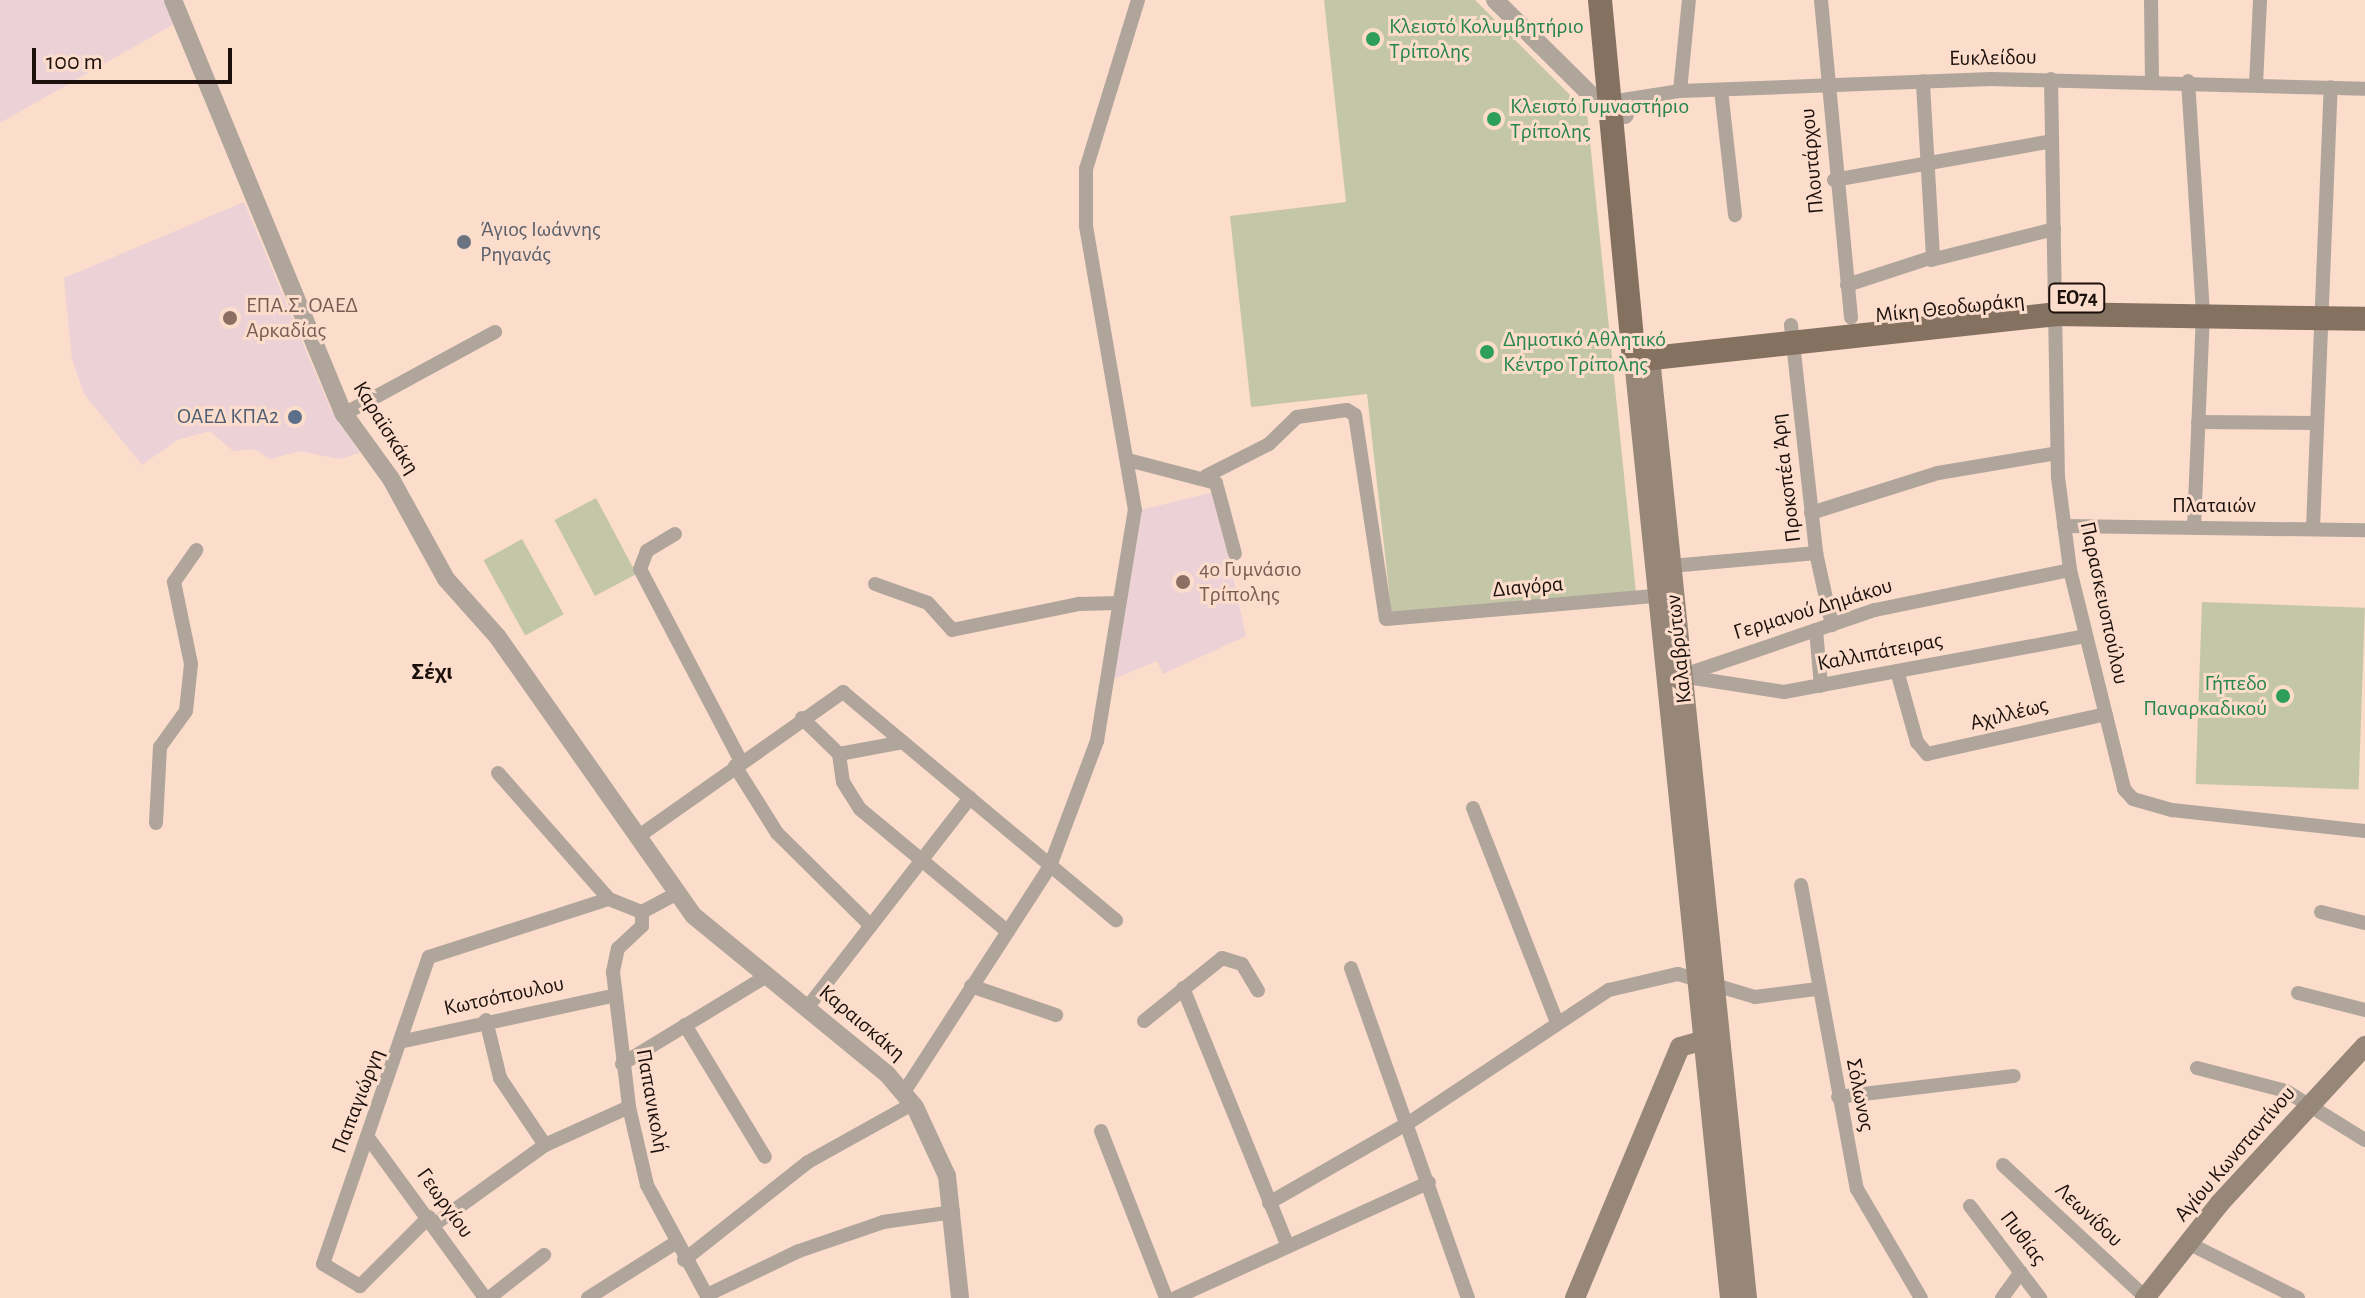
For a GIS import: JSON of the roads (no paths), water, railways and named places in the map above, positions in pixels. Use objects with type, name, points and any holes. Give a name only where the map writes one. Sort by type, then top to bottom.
[{"type":"main road","name":"Καλαβρύτων","points":[[1600,0],[1619,110]]},
{"type":"main road","name":"Καλαβρύτων","points":[[1613,0],[1619,110],[1641,351],[1706,980],[1730,1298]]},
{"type":"main road","name":"Μίκη Θεοδωράκη","points":[[1641,351],[1791,332],[2055,306]]},
{"type":"main road","name":"Μίκη Θεοδωράκη","points":[[1791,332],[1851,318],[2055,306],[2365,306]]},
{"type":"main road","name":"Μίκη Θεοδωράκη","points":[[2321,308],[2365,319]]},
{"type":"main road","name":"Καλαβρύτων","points":[[1641,351],[1671,566],[1666,595]]},
{"type":"main road","name":"Καλαβρύτων","points":[[1710,1037],[1747,1298]]},
{"type":"main road","points":[[1575,1298],[1680,1047],[1710,1037]]},
{"type":"main road","name":"Αγίου Κωνσταντίνου","points":[[2145,1298],[2188,1243],[2365,1046]]},
{"type":"street","name":"Καραϊσκάκη","points":[[173,0],[344,414],[391,479],[446,579],[497,636],[639,836]]},
{"type":"street","points":[[684,1260],[808,1162],[908,1098],[971,986],[1050,866],[1097,741],[1135,510],[1085,192],[1089,149],[1138,0]]},
{"type":"street","points":[[1495,0],[1619,110]]},
{"type":"street","points":[[1680,91],[1689,0]]},
{"type":"street","name":"Πλουτάρχου","points":[[1821,0],[1834,180],[1851,318]]},
{"type":"street","points":[[2151,0],[2152,80]]},
{"type":"street","points":[[2256,85],[2260,0]]},
{"type":"street","name":"Παρασκευοπούλου","points":[[2051,79],[2057,453],[2064,526],[2085,636],[2133,799],[2186,812],[2365,831]]},
{"type":"street","name":"Ευκλείδου","points":[[1619,110],[1680,91],[1828,90],[1923,81],[2152,80],[2365,89]]},
{"type":"street","points":[[1923,81],[1931,260]]},
{"type":"street","points":[[2188,81],[2202,305],[2194,528]]},
{"type":"street","points":[[2313,528],[2331,87]]},
{"type":"street","points":[[1721,90],[1735,215]]},
{"type":"street","points":[[1834,180],[1929,166],[2052,141]]},
{"type":"street","points":[[1847,285],[2054,229]]},
{"type":"street","points":[[344,414],[495,332]]},
{"type":"street","name":"Προκοπέα Άρη","points":[[1791,332],[1816,553],[1832,625]]},
{"type":"street","name":"Διαγόρα","points":[[1206,476],[1269,444],[1307,413],[1336,408],[1355,415],[1386,619],[1666,595]]},
{"type":"street","points":[[2198,422],[2316,423]]},
{"type":"street","points":[[1811,513],[1938,473],[2057,453]]},
{"type":"street","points":[[1128,460],[1206,476],[1220,490],[1235,554]]},
{"type":"street","name":"Πλαταιών","points":[[2064,526],[2365,530]]},
{"type":"street","points":[[675,534],[647,551],[640,569],[738,764],[777,833],[871,926]]},
{"type":"street","points":[[156,823],[160,747],[186,711],[191,664],[174,582],[196,550]]},
{"type":"street","points":[[1671,566],[1816,553]]},
{"type":"street","name":"Γερμανού Δημάκου","points":[[1674,678],[1832,625],[2070,570]]},
{"type":"street","points":[[875,584],[928,603],[952,630],[1079,604],[1119,603]]},
{"type":"street","points":[[1816,630],[1821,686]]},
{"type":"street","name":"Καλλιπάτειρας","points":[[1674,678],[1771,691],[1821,686],[2085,636]]},
{"type":"street","name":"Αχιλλέως","points":[[1897,671],[1922,752],[2106,714]]},
{"type":"street","points":[[639,836],[802,718],[843,692],[1116,920]]},
{"type":"street","points":[[802,718],[839,754],[843,782],[860,809],[920,863],[1008,932]]},
{"type":"street","points":[[839,754],[903,742]]},
{"type":"street","points":[[498,773],[609,899],[642,912],[676,894]]},
{"type":"street","points":[[807,1008],[970,798]]},
{"type":"street","points":[[1473,808],[1556,1020]]},
{"type":"street","name":"Καραισκάκη","points":[[639,836],[676,894],[908,1098],[941,1156],[953,1212],[960,1298]]},
{"type":"street","name":"Σόλωνος","points":[[1801,885],[1817,989],[1860,1199],[1921,1298]]},
{"type":"street","name":"Παπαγιώργη","points":[[432,1221],[360,1286],[323,1264],[432,955],[609,899]]},
{"type":"street","name":"Παπανικολή","points":[[642,912],[642,926],[615,954],[613,996],[629,1107],[647,1185],[684,1260],[707,1297]]},
{"type":"street","points":[[2321,912],[2365,923]]},
{"type":"street","points":[[1144,1021],[1183,988],[1230,957],[1258,991]]},
{"type":"street","points":[[1351,968],[1410,1122],[1468,1298]]},
{"type":"street","points":[[622,1064],[767,976]]},
{"type":"street","points":[[1269,1203],[1410,1122],[1556,1020],[1622,986],[1706,980],[1772,999],[1817,989]]},
{"type":"street","points":[[971,986],[1056,1015]]},
{"type":"street","points":[[1183,988],[1288,1247]]},
{"type":"street","points":[[2298,993],[2365,1010]]},
{"type":"street","name":"Κωτσόπουλου","points":[[404,1041],[486,1020],[613,996]]},
{"type":"street","points":[[486,1020],[500,1078],[545,1145]]},
{"type":"street","points":[[685,1025],[765,1157]]},
{"type":"street","points":[[2197,1068],[2227,1071],[2310,1105],[2365,1140]]},
{"type":"street","points":[[1838,1097],[2014,1076]]},
{"type":"street","points":[[432,1221],[545,1145],[629,1107]]},
{"type":"street","points":[[1101,1131],[1166,1298]]},
{"type":"street","name":"Γεωργίου","points":[[367,1136],[487,1298]]},
{"type":"street","name":"Λεωνίδου","points":[[2003,1165],[2145,1298]]},
{"type":"street","points":[[1175,1298],[1429,1182]]},
{"type":"street","name":"Πυθίας","points":[[1970,1206],[2040,1298]]},
{"type":"street","points":[[707,1297],[726,1293],[883,1222],[953,1212]]},
{"type":"street","points":[[588,1298],[675,1243]]},
{"type":"street","points":[[2188,1243],[2298,1298]]},
{"type":"street","points":[[487,1298],[544,1255]]},
{"type":"street","points":[[2002,1298],[2021,1272]]},
{"type":"place","name":"Κλειστό Κολυμβητήριο Τρίπολης","points":[[1373,39]]},
{"type":"place","name":"Κλειστό Γυμναστήριο Τρίπολης","points":[[1494,119]]},
{"type":"place","name":"Άγιος Ιωάννης Ρηγανάς","points":[[464,242]]},
{"type":"place","name":"ΕΠΑ.Σ. ΟΑΕΔ Αρκαδίας","points":[[230,318]]},
{"type":"place","name":"Δημοτικό Αθλητικό Κέντρο Τρίπολης","points":[[1487,352]]},
{"type":"place","name":"ΟΑΕΔ ΚΠΑ2","points":[[295,417]]},
{"type":"place","name":"4ο Γυμνάσιο Τρίπολης","points":[[1183,582]]},
{"type":"place","name":"Γήπεδο Παναρκαδικού","points":[[2283,696]]},
{"type":"district","name":"Σέχι","points":[[432,673]]}]
